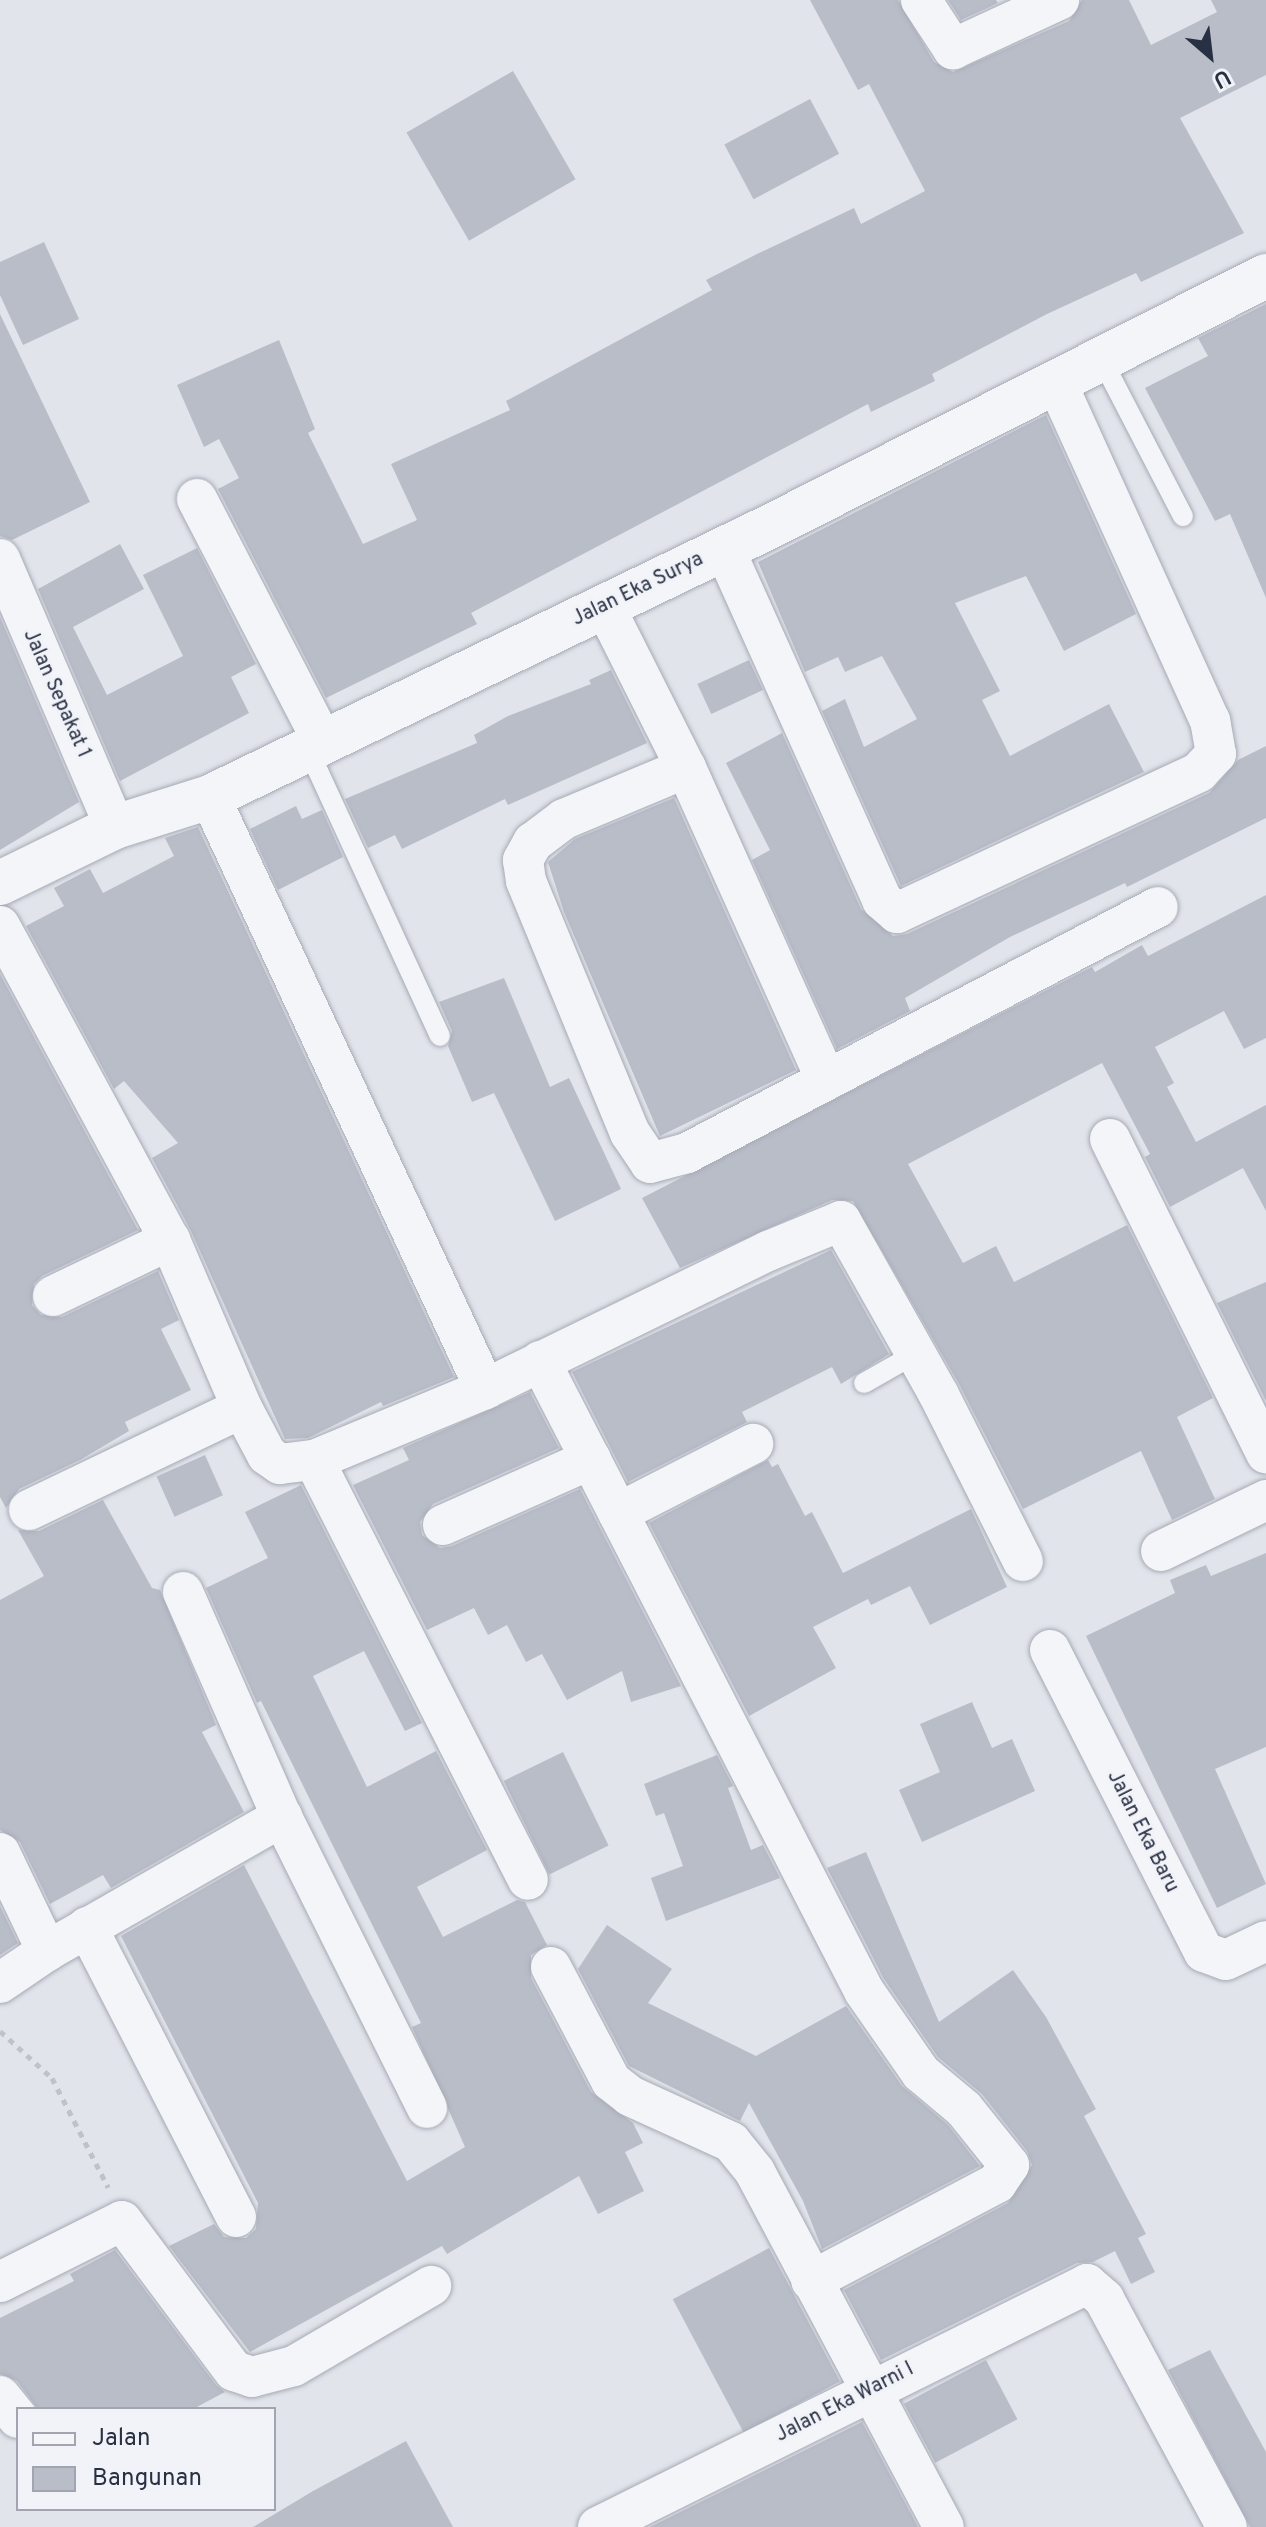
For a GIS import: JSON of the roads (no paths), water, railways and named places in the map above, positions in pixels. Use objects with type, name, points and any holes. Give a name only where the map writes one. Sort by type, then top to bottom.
[{"type":"street","points":[[921,0],[953,49],[1059,0]]},
{"type":"street","name":"Jalan Eka Surya","points":[[0,883],[115,827],[210,797],[315,743],[605,607],[1266,276]]},
{"type":"street","points":[[724,548],[882,900],[897,913],[1199,772],[1216,754],[1210,721],[1056,381]]},
{"type":"street","points":[[197,499],[315,743]]},
{"type":"street","name":"Jalan Sepakat 1","points":[[0,559],[115,827]]},
{"type":"street","points":[[605,607],[686,768],[826,1080]]},
{"type":"street","points":[[686,768],[564,819],[533,842],[523,860],[526,881],[635,1146],[650,1163],[672,1160],[1158,907]]},
{"type":"street","points":[[210,797],[485,1389]]},
{"type":"street","points":[[0,926],[170,1240],[242,1408],[267,1455],[280,1464],[314,1460],[485,1389],[768,1251],[841,1221],[915,1354],[1023,1561]]},
{"type":"street","points":[[1110,1139],[1266,1453]]},
{"type":"street","points":[[53,1296],[170,1240]]},
{"type":"street","points":[[540,1361],[864,1991],[921,2073],[964,2109],[1009,2165],[997,2183],[811,2281]]},
{"type":"street","points":[[29,1510],[242,1408]]},
{"type":"street","points":[[618,1513],[753,1444]]},
{"type":"street","points":[[443,1525],[591,1459]]},
{"type":"street","points":[[314,1460],[528,1880]]},
{"type":"street","points":[[1161,1551],[1266,1500]]},
{"type":"street","points":[[183,1592],[282,1817],[427,2108]]},
{"type":"street","name":"Jalan Eka Baru","points":[[1050,1650],[1204,1952],[1214,1959],[1226,1960],[1266,1941]]},
{"type":"street","points":[[0,1983],[87,1927],[282,1817]]},
{"type":"street","points":[[0,1853],[47,1951]]},
{"type":"street","points":[[87,1927],[236,2217]]},
{"type":"street","points":[[551,1967],[611,2081],[630,2096],[731,2142],[755,2172],[944,2527]]},
{"type":"street","points":[[0,2282],[122,2221],[242,2376],[294,2366],[431,2286]]},
{"type":"street","name":"Jalan Eka Warni I","points":[[598,2527],[1077,2288],[1093,2286],[1227,2527]]},
{"type":"street","points":[[0,2396],[16,2416]]},
{"type":"lane","points":[[1102,360],[1183,516]]},
{"type":"lane","points":[[315,743],[440,1036]]},
{"type":"lane","points":[[864,1383],[915,1354]]}]
